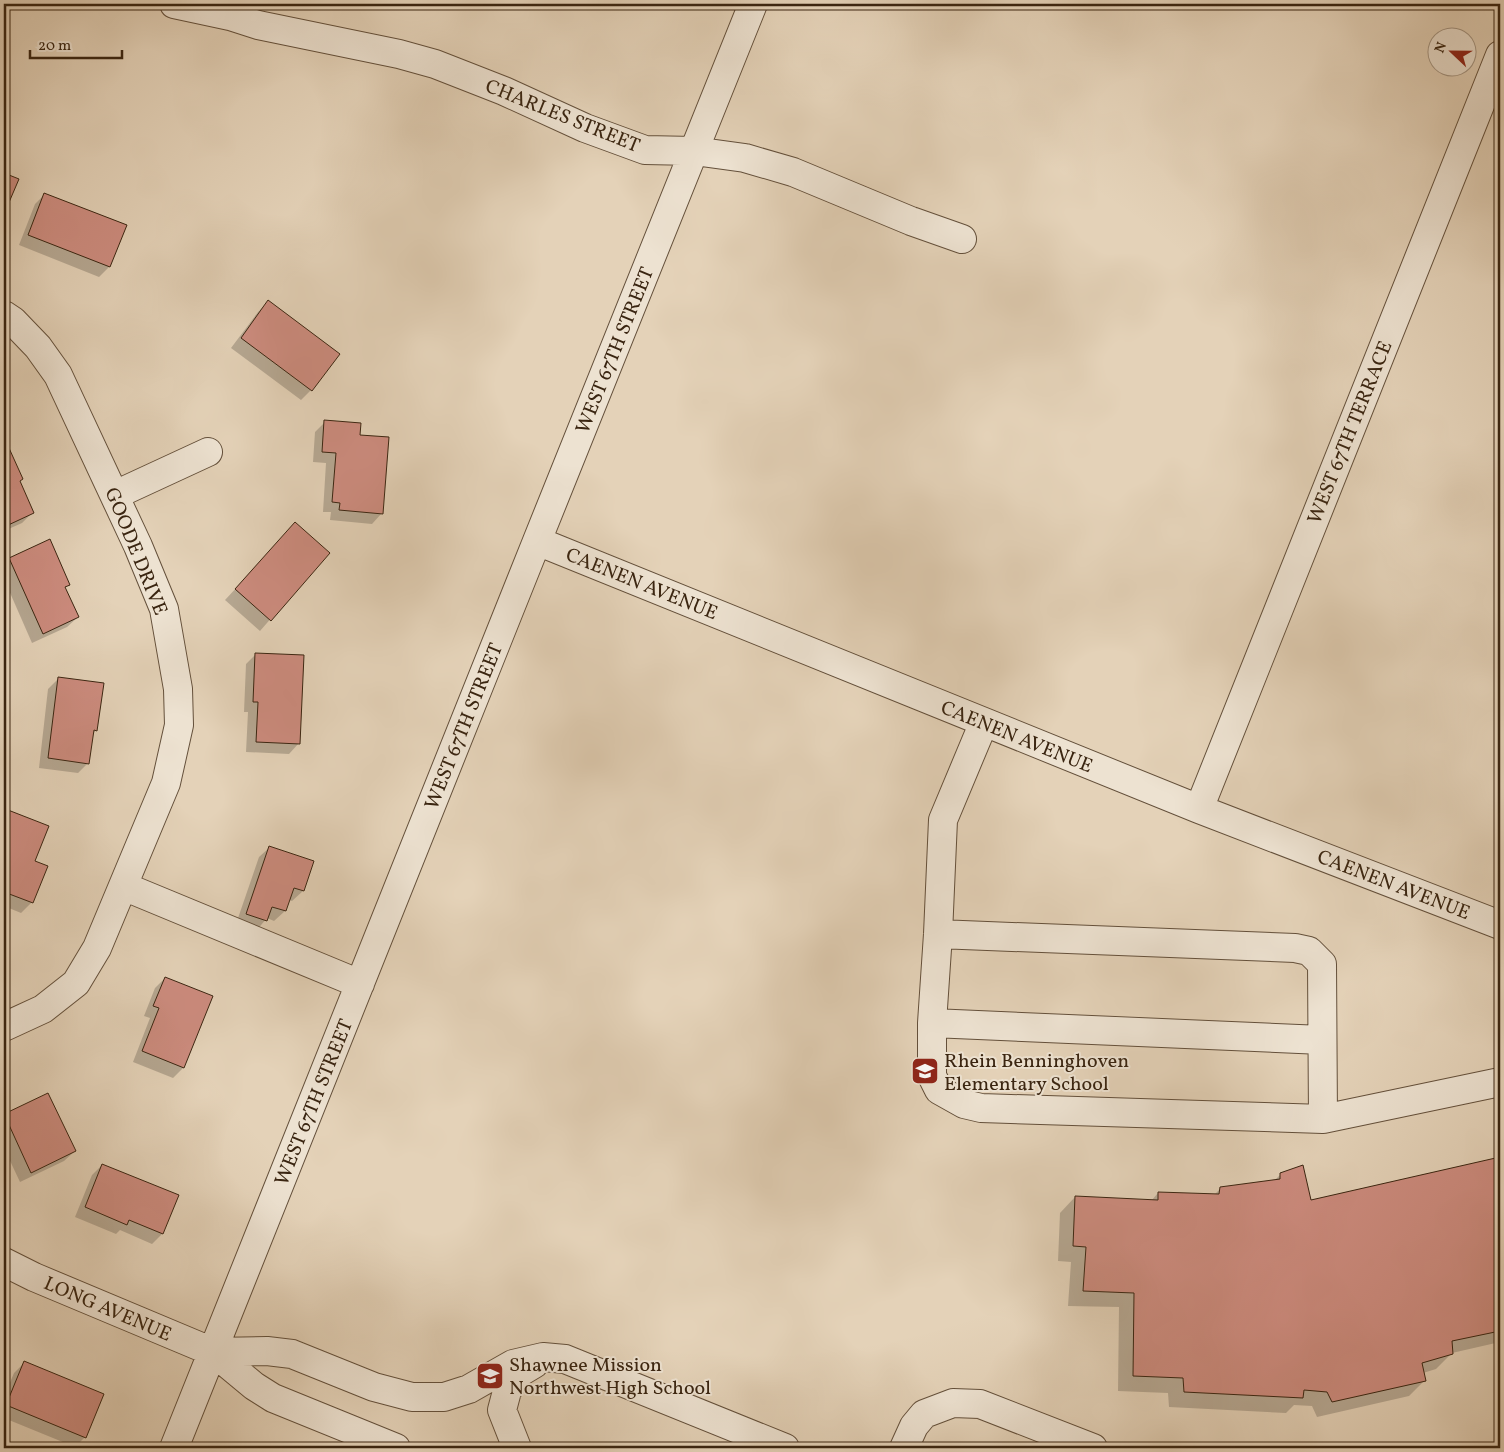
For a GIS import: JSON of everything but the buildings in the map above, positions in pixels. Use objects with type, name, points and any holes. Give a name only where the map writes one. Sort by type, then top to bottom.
[{"type":"street","name":"CHARLES STREET","points":[[174,4],[220,9],[258,25],[398,54],[435,64],[504,91],[585,128],[645,150],[694,151],[746,158],[793,172],[911,221],[962,239]]},
{"type":"street","name":"WEST 67TH STREET","points":[[174,1448],[753,4]]},
{"type":"street","name":"WEST 67TH TERRACE","points":[[1199,809],[1500,55]]},
{"type":"street","name":"GOODE DRIVE","points":[[4,314],[38,347],[58,375],[115,495],[164,609],[178,689],[178,725],[166,783],[98,948],[76,983],[43,1009],[4,1027]]},
{"type":"street","points":[[115,495],[208,452]]},
{"type":"street","name":"CAENEN AVENUE","points":[[537,541],[1199,809],[1500,925]]},
{"type":"street","points":[[984,722],[943,820],[932,1023],[932,1076],[939,1090],[964,1104],[981,1108],[1323,1119],[1500,1082]]},
{"type":"street","points":[[123,886],[360,984]]},
{"type":"street","points":[[938,934],[1295,948],[1309,951],[1322,964],[1323,1119]]},
{"type":"street","points":[[932,1023],[1322,1040]]},
{"type":"street","name":"LONG AVENUE","points":[[4,1262],[34,1277],[213,1352]]},
{"type":"street","points":[[213,1352],[267,1351],[292,1354],[374,1387],[412,1397],[444,1397],[469,1389],[513,1364],[543,1357],[565,1359],[785,1448]]},
{"type":"street","points":[[213,1352],[254,1386],[273,1398],[396,1448]]},
{"type":"street","points":[[517,1448],[502,1410],[506,1391],[519,1373],[543,1357]]},
{"type":"street","points":[[904,1448],[914,1426],[924,1414],[953,1403],[980,1404],[1093,1448]]},
{"type":"place","name":"Rhein Benninghoven Elementary School","points":[[925,1071]]},
{"type":"place","name":"Shawnee Mission Northwest High School","points":[[490,1376]]}]
